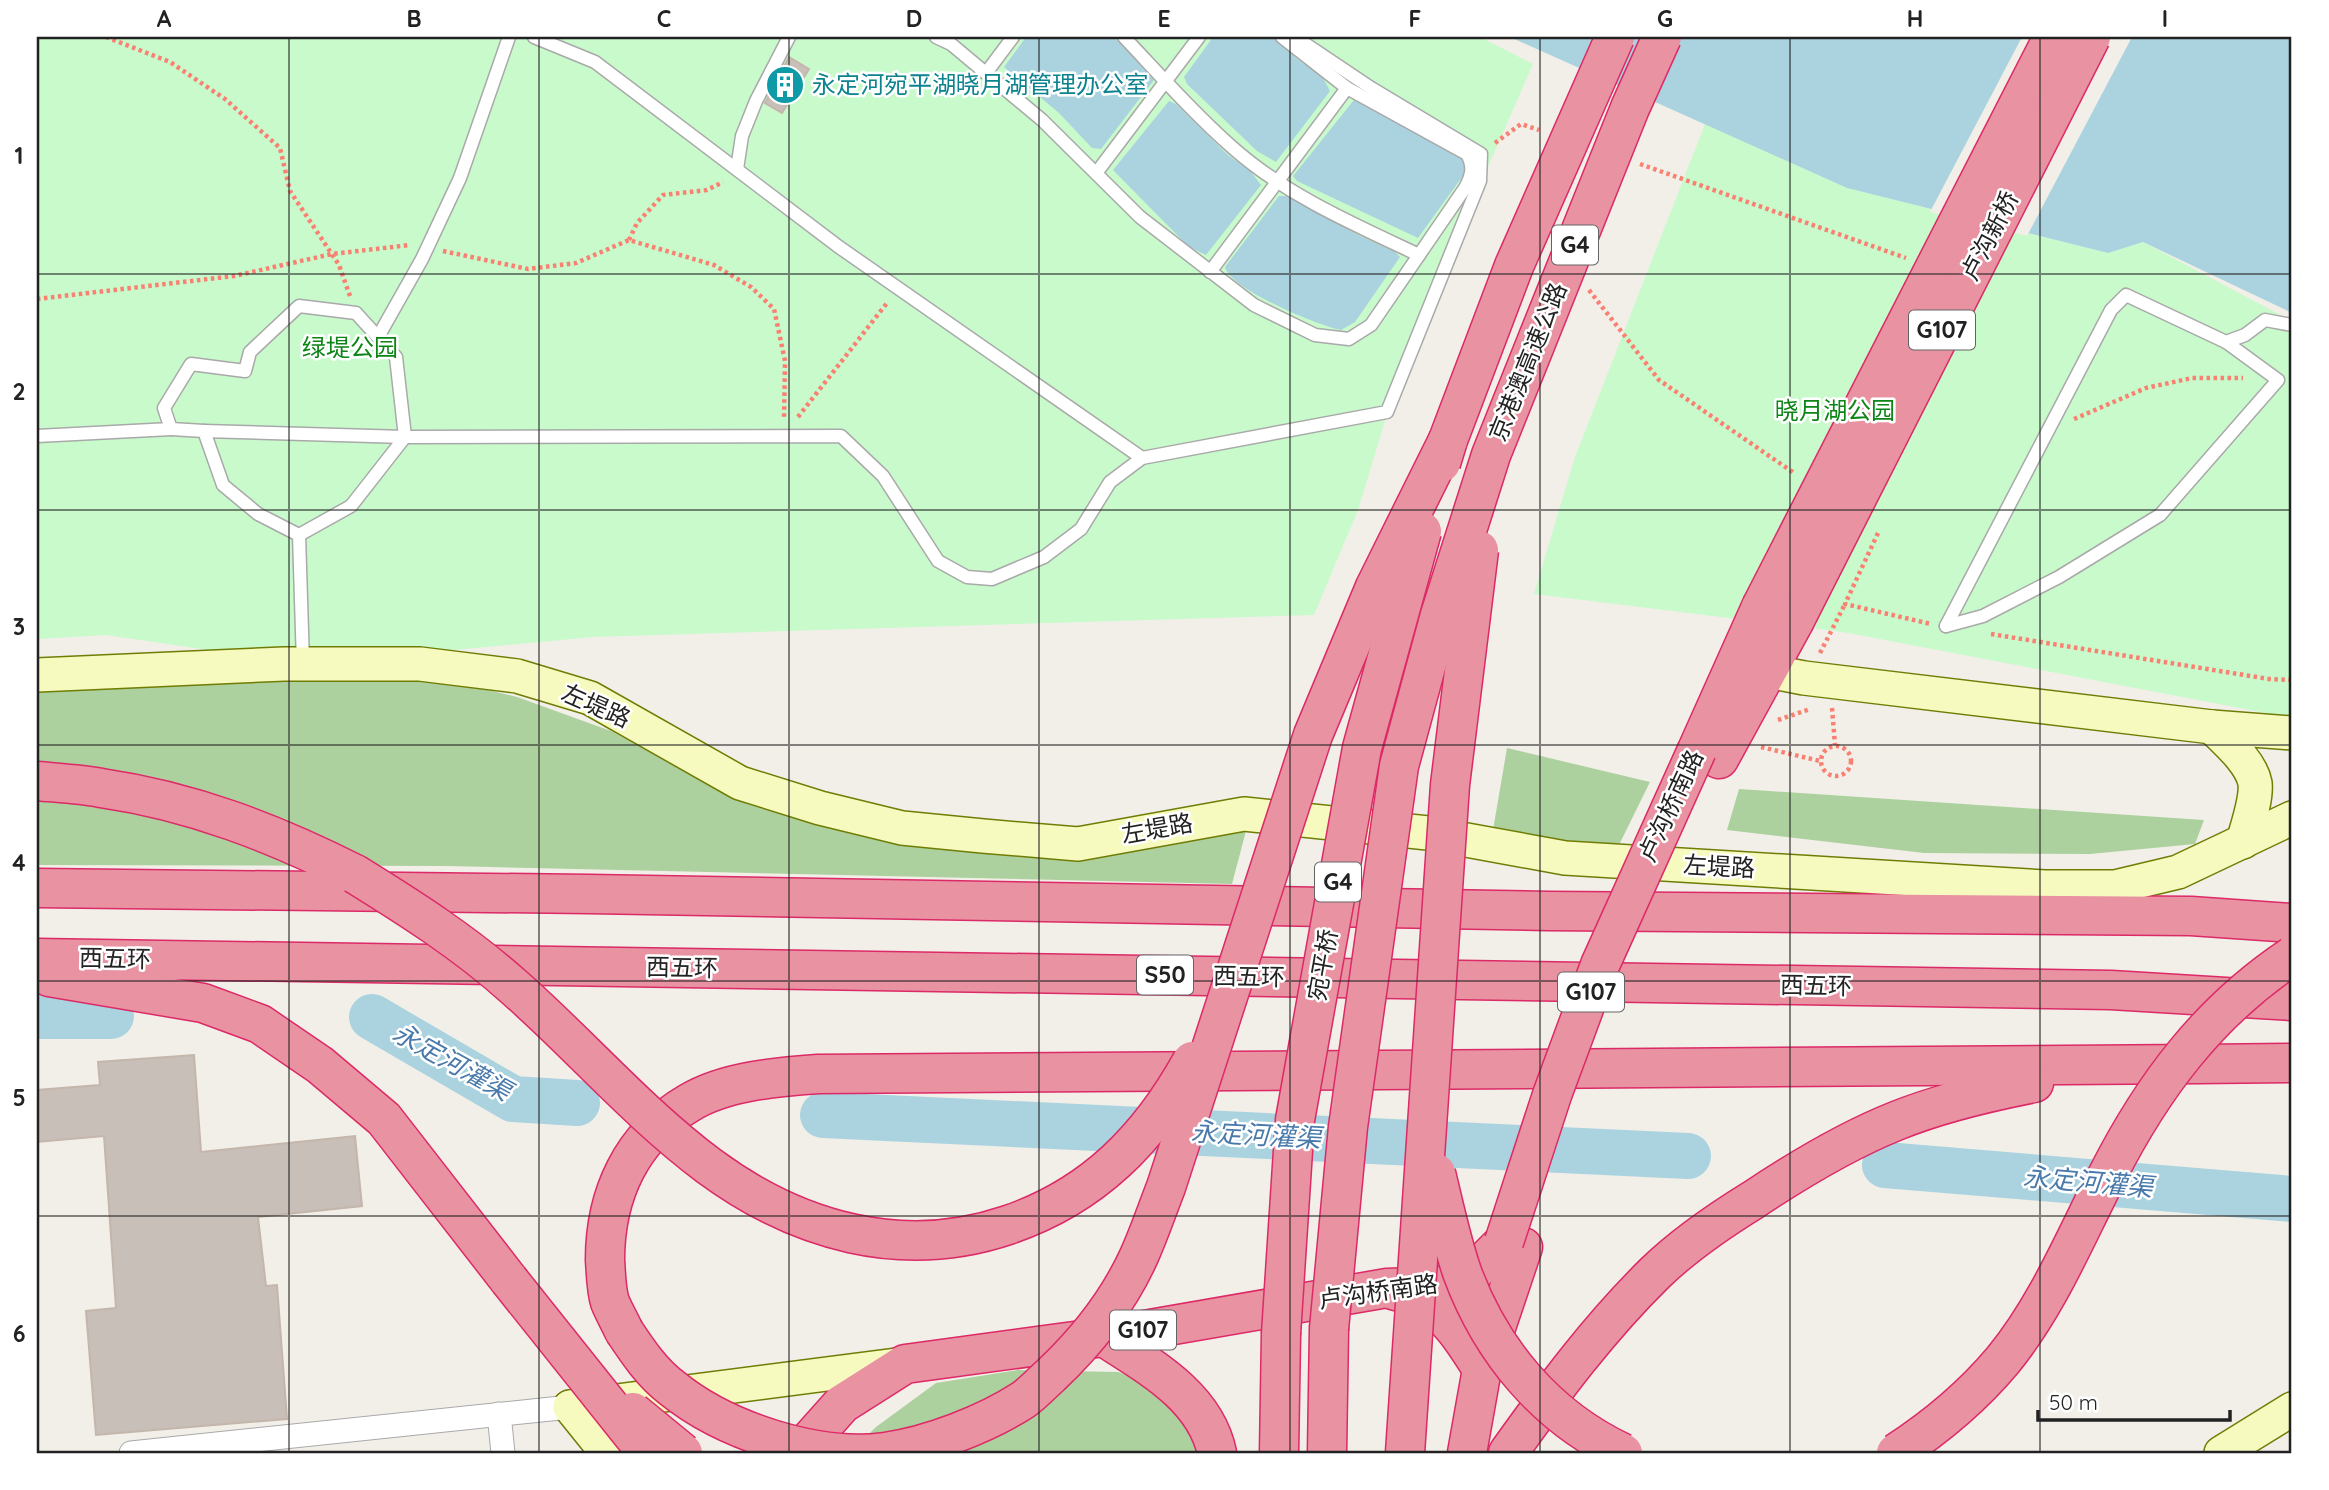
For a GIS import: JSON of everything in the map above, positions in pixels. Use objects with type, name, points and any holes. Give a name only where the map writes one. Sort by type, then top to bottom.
[{"type":"highway","name":"京港澳高速公路","points":[[1448,440],[1514,266],[1615,37]]},
{"type":"highway","name":"京港澳高速公路","points":[[1491,455],[1625,121],[1662,37]]},
{"type":"highway","name":"卢沟新桥","points":[[1777,615],[2053,37]]},
{"type":"highway","name":"卢沟新桥","points":[[1777,615],[2091,37]]},
{"type":"highway","points":[[1448,440],[1375,587],[1313,736],[1225,1001],[1166,1187],[1139,1257],[1118,1293],[1075,1352],[1025,1399],[972,1426],[928,1442],[885,1452],[844,1453],[792,1444],[751,1432],[715,1418],[671,1387],[643,1359],[624,1331],[610,1301],[605,1230],[614,1195],[631,1159],[654,1128],[690,1102],[735,1085],[775,1077],[818,1074],[1210,1069],[1638,1070],[2292,1063]]},
{"type":"highway","name":"宛平桥","points":[[1279,1453],[1280,1334],[1295,1120],[1362,748],[1448,440]]},
{"type":"highway","points":[[1405,1453],[1450,785],[1491,455]]},
{"type":"highway","name":"宛平桥","points":[[1327,1453],[1329,1329],[1348,1127],[1399,766],[1440,615],[1491,455]]},
{"type":"highway","name":"卢沟桥南路","points":[[1466,1453],[1482,1369],[1552,1095],[1601,965],[1723,751],[1751,668],[1777,615]]},
{"type":"highway","points":[[37,781],[101,788],[183,805],[241,822],[302,846],[355,874],[458,941],[513,985],[657,1122],[709,1166],[751,1193],[800,1217],[845,1232],[890,1240],[932,1242],[981,1234],[1041,1214],[1091,1184],[1141,1138],[1180,1083],[1225,1001]]},
{"type":"highway","points":[[37,888],[589,894],[1535,911],[2191,916],[2292,923]]},
{"type":"highway","points":[[1896,1453],[1931,1430],[1972,1395],[2004,1359],[2065,1262],[2108,1174],[2141,1115],[2171,1070],[2207,1026],[2247,989],[2292,956]]},
{"type":"highway","name":"西五环","points":[[37,958],[2111,990],[2292,1001]]},
{"type":"highway","points":[[37,975],[203,1003],[260,1024],[320,1065],[384,1119],[509,1280],[577,1391],[647,1453]]},
{"type":"highway","points":[[1508,1453],[1549,1394],[1595,1337],[1657,1272],[1723,1219],[1805,1166],[1896,1121],[1992,1091],[2123,1065]]},
{"type":"highway","points":[[1427,1138],[1455,1250],[1481,1318],[1509,1361],[1534,1391],[1572,1422],[1607,1446],[1623,1453]]},
{"type":"highway","name":"卢沟桥南路","points":[[801,1453],[842,1404],[905,1364],[1104,1336],[1387,1288],[1443,1286],[1475,1271],[1514,1244]]},
{"type":"highway","points":[[1387,1288],[1422,1299],[1444,1317],[1461,1336],[1482,1369]]},
{"type":"highway","points":[[1104,1336],[1160,1373],[1195,1405],[1215,1443],[1217,1453]]},
{"type":"highway","points":[[577,1391],[683,1453]]},
{"type":"main road","name":"左堤路","points":[[37,675],[303,664],[420,664],[517,676],[590,698],[740,783],[820,808],[902,828],[1078,844],[1244,814],[1428,833],[1565,858],[2045,887],[2115,887],[2178,872],[2292,818]]},
{"type":"main road","points":[[1751,668],[1832,681],[2212,727],[2292,733]]},
{"type":"main road","points":[[2212,727],[2239,752],[2255,783],[2243,842]]},
{"type":"main road","points":[[607,1453],[577,1391],[905,1364]]},
{"type":"main road","points":[[2221,1453],[2292,1409]]},
{"type":"street","points":[[131,1453],[499,1414],[577,1391]]},
{"type":"street","points":[[499,1414],[503,1453]]},
{"type":"lane","points":[[378,337],[427,248],[460,178],[509,37]]},
{"type":"lane","points":[[534,37],[595,62],[839,247],[1142,458]]},
{"type":"lane","points":[[737,169],[742,136],[756,101],[789,37]]},
{"type":"lane","points":[[936,37],[951,44],[1042,120],[1140,217],[1254,305],[1315,335],[1349,339],[1371,325],[1465,188],[1471,177],[1473,164],[1466,154],[1347,88],[1282,37]]},
{"type":"lane","points":[[986,73],[1013,37]]},
{"type":"lane","points":[[1124,37],[1234,149],[1278,181],[1345,220],[1419,256]]},
{"type":"lane","points":[[1097,172],[1199,37]]},
{"type":"lane","points":[[37,436],[171,429],[405,437],[841,436],[883,476],[938,561],[967,577],[992,579],[1044,557],[1082,529],[1110,482],[1142,458],[1387,412],[1480,181],[1481,154],[1371,88],[1295,37]]},
{"type":"lane","points":[[1210,272],[1347,88]]},
{"type":"lane","points":[[2126,295],[2226,342],[2278,380],[2160,514],[2059,577],[1983,616],[1946,626],[2111,310],[2126,295]]},
{"type":"lane","points":[[171,429],[164,408],[191,364],[245,371],[250,352],[299,306],[356,313],[396,357],[405,437],[351,506],[299,535]]},
{"type":"lane","points":[[2226,342],[2245,335],[2265,320],[2292,325]]},
{"type":"lane","points":[[204,431],[223,485],[258,514],[299,535]]},
{"type":"lane","points":[[299,535],[303,664]]},
{"type":"path","points":[[106,37],[170,62],[225,99],[280,148],[290,191],[339,265],[356,313]]},
{"type":"path","points":[[629,240],[637,223],[663,195],[707,190],[727,180],[737,169]]},
{"type":"path","points":[[37,299],[234,276],[332,254],[412,245],[528,269],[576,263],[629,240],[714,265],[751,287],[774,309],[785,361],[784,436]]},
{"type":"path","points":[[1582,281],[1659,380],[1802,478]]},
{"type":"path","points":[[784,436],[898,288]]},
{"type":"path","points":[[2053,421],[2079,418],[2146,388],[2192,378],[2224,376],[2278,380]]},
{"type":"path","points":[[1828,639],[1845,604]]},
{"type":"path","points":[[1832,702],[1835,746]]},
{"type":"path","points":[[1778,720],[1821,705]]},
{"type":"path","points":[[1835,746],[1844,748],[1850,755],[1850,765],[1845,774],[1830,775],[1822,769],[1820,761],[1825,750],[1835,746]]},
{"type":"path","points":[[1723,751],[1820,761]]},
{"type":"green space","name":"绿堤公园","points":[[37,37],[1480,37],[1533,64],[1403,361],[1358,510],[1314,615],[593,637],[303,664],[106,635],[37,639]]},
{"type":"green space","name":"晓月湖公园","points":[[1705,124],[1847,188],[2108,253],[2143,242],[2292,321],[2292,718],[1843,632],[1534,594],[1575,457]]},
{"type":"green space","points":[[263,673],[437,678],[517,697],[611,731],[740,801],[877,836],[1247,827],[1232,884],[448,866],[37,865],[37,687]]},
{"type":"green space","points":[[1507,748],[1650,782],[1615,853],[1492,836]]},
{"type":"green space","points":[[1739,789],[2204,820],[2195,844],[2090,854],[1924,853],[1727,830]]},
{"type":"green space","points":[[1018,1370],[1118,1372],[1161,1387],[1208,1453],[849,1453],[876,1427],[936,1383]]},
{"type":"water","points":[[1026,37],[1114,37],[1154,80],[1101,149],[1092,148],[1059,113],[1004,67]]},
{"type":"water","points":[[1213,37],[1274,37],[1297,59],[1322,76],[1330,91],[1276,162],[1257,151],[1187,84],[1184,77]]},
{"type":"water","points":[[1510,37],[2292,37],[2292,313],[2143,242],[2108,253],[1847,188]]},
{"type":"water","points":[[1354,100],[1463,159],[1470,166],[1418,238],[1297,181],[1293,176]]},
{"type":"water","points":[[1169,101],[1176,104],[1228,155],[1251,172],[1261,185],[1206,255],[1189,247],[1113,170]]},
{"type":"water","points":[[1279,196],[1288,196],[1400,257],[1355,322],[1341,330],[1314,322],[1258,296],[1230,276],[1225,267]]},
{"type":"pier","points":[[2022,37],[2132,37],[2027,236],[1930,212]]},
{"type":"building","name":"永定河宛平湖晓月湖管理办公室","points":[[789,57],[809,69],[782,113],[765,103]]},
{"type":"building","points":[[194,1055],[201,1152],[355,1136],[362,1206],[258,1217],[266,1286],[277,1285],[287,1419],[96,1435],[86,1311],[116,1308],[104,1136],[37,1142],[37,1090],[100,1085],[98,1062]]},
{"type":"waterway","name":"永定河灌渠","points":[[37,1016],[111,1016]]},
{"type":"waterway","name":"永定河灌渠","points":[[372,1017],[513,1099],[577,1103]]},
{"type":"waterway","name":"永定河灌渠","points":[[823,1115],[1688,1156]]},
{"type":"waterway","name":"永定河灌渠","points":[[1885,1165],[2292,1199]]},
{"type":"place","name":"永定河宛平湖晓月湖管理办公室","points":[[785,85]]}]
